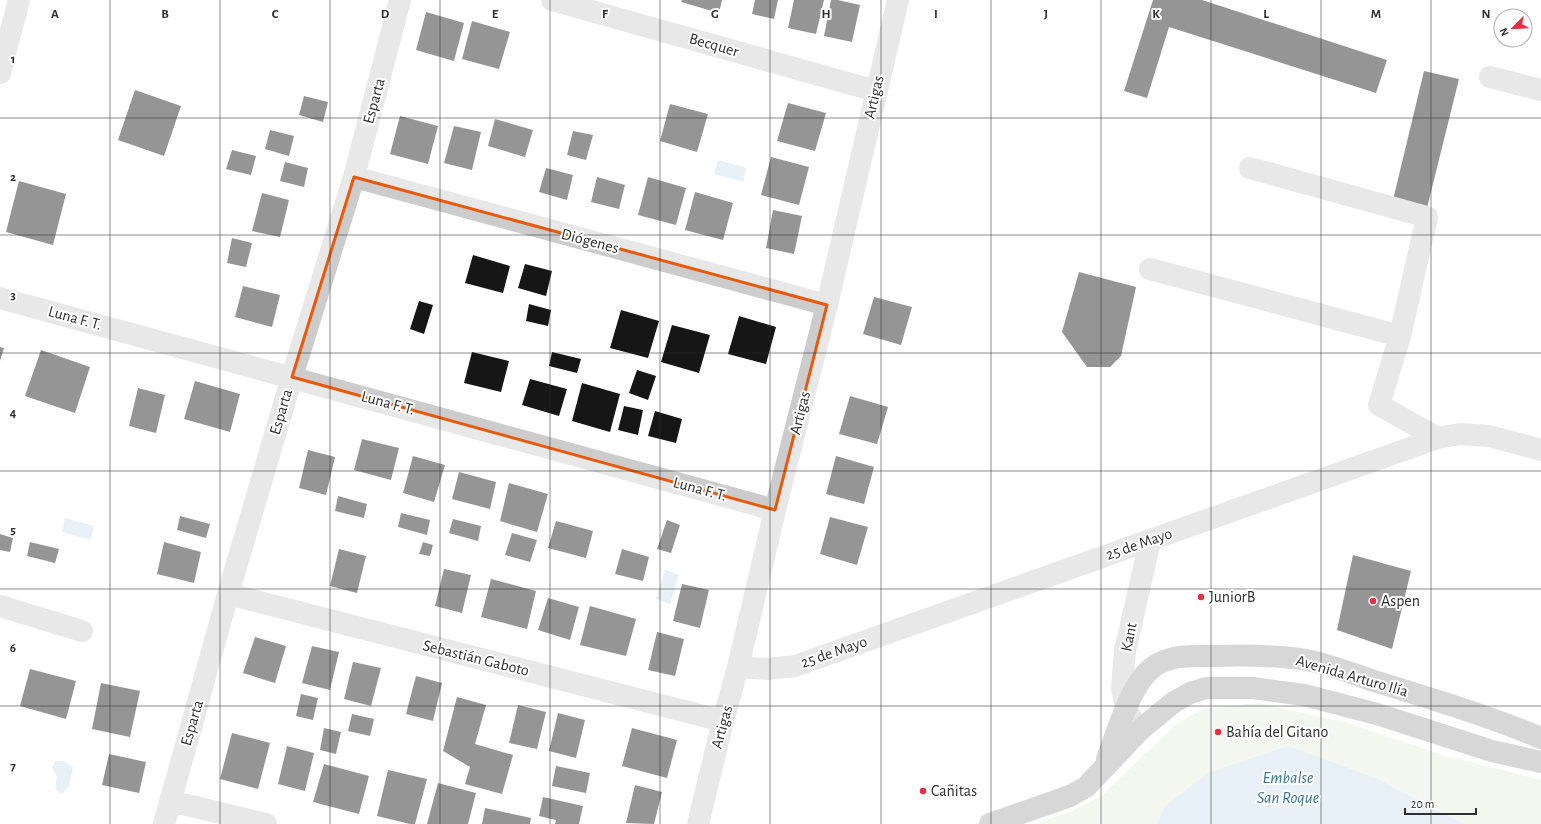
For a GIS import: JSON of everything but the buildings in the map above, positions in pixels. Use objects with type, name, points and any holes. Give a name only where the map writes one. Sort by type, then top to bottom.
[{"type":"main road","name":"Avenida Arturo Ilía","points":[[1104,770],[1126,708],[1141,679],[1152,668],[1170,658],[1184,656],[1228,655],[1285,657],[1308,661],[1343,670],[1446,703],[1507,724],[1541,738]]},
{"type":"main road","name":"Avenida Arturo Ilía","points":[[990,824],[1070,796],[1086,787],[1104,770],[1140,729],[1174,702],[1190,693],[1206,688],[1253,688],[1304,695],[1343,705],[1492,751],[1541,762]]},
{"type":"street","points":[[0,73],[19,0]]},
{"type":"street","name":"Esparta","points":[[164,824],[228,594],[292,377],[354,177],[400,0]]},
{"type":"street","name":"Becquer","points":[[552,0],[876,91]]},
{"type":"street","name":"Artigas","points":[[698,824],[827,305],[898,0]]},
{"type":"street","points":[[1490,77],[1541,90]]},
{"type":"street","points":[[1250,168],[1427,217],[1400,336],[1379,405],[1438,438]]},
{"type":"street","name":"Diógenes","points":[[354,177],[827,305]]},
{"type":"street","points":[[1150,269],[1400,336]]},
{"type":"street","name":"Luna F. T.","points":[[0,298],[775,510]]},
{"type":"street","name":"25 de Mayo","points":[[738,667],[769,669],[795,666],[1438,438],[1460,434],[1489,436],[1541,450]]},
{"type":"street","name":"Kant","points":[[1140,729],[1127,712],[1122,688],[1125,651],[1150,541]]},
{"type":"street","name":"Sebastián Gaboto","points":[[228,594],[723,721]]},
{"type":"street","points":[[0,606],[82,631]]},
{"type":"street","points":[[170,801],[266,824]]},
{"type":"highlighted area","points":[[354,177],[827,305],[775,510],[292,377]]},
{"type":"green space","points":[[1258,703],[1348,723],[1439,754],[1541,780],[1541,824],[1464,824],[1378,779],[1164,807],[1157,824],[1036,824],[1072,811],[1102,796],[1175,725],[1203,709]]},
{"type":"water","points":[[718,160],[746,168],[743,182],[714,174]]},
{"type":"water","points":[[65,518],[94,526],[91,540],[62,532]]},
{"type":"water","points":[[665,570],[679,575],[670,604],[656,599]]},
{"type":"water","name":"Embalse San Roque","points":[[1288,746],[1378,779],[1464,824],[1157,824],[1164,807],[1208,773]]},
{"type":"water","points":[[55,761],[63,761],[73,767],[69,786],[61,794],[55,788],[57,777],[52,768]]},
{"type":"place","name":"JuniorB","points":[[1201,597]]},
{"type":"place","name":"Aspen","points":[[1373,601]]},
{"type":"place","name":"Bahía del Gitano","points":[[1218,732]]},
{"type":"place","name":"Cañitas","points":[[923,791]]}]
